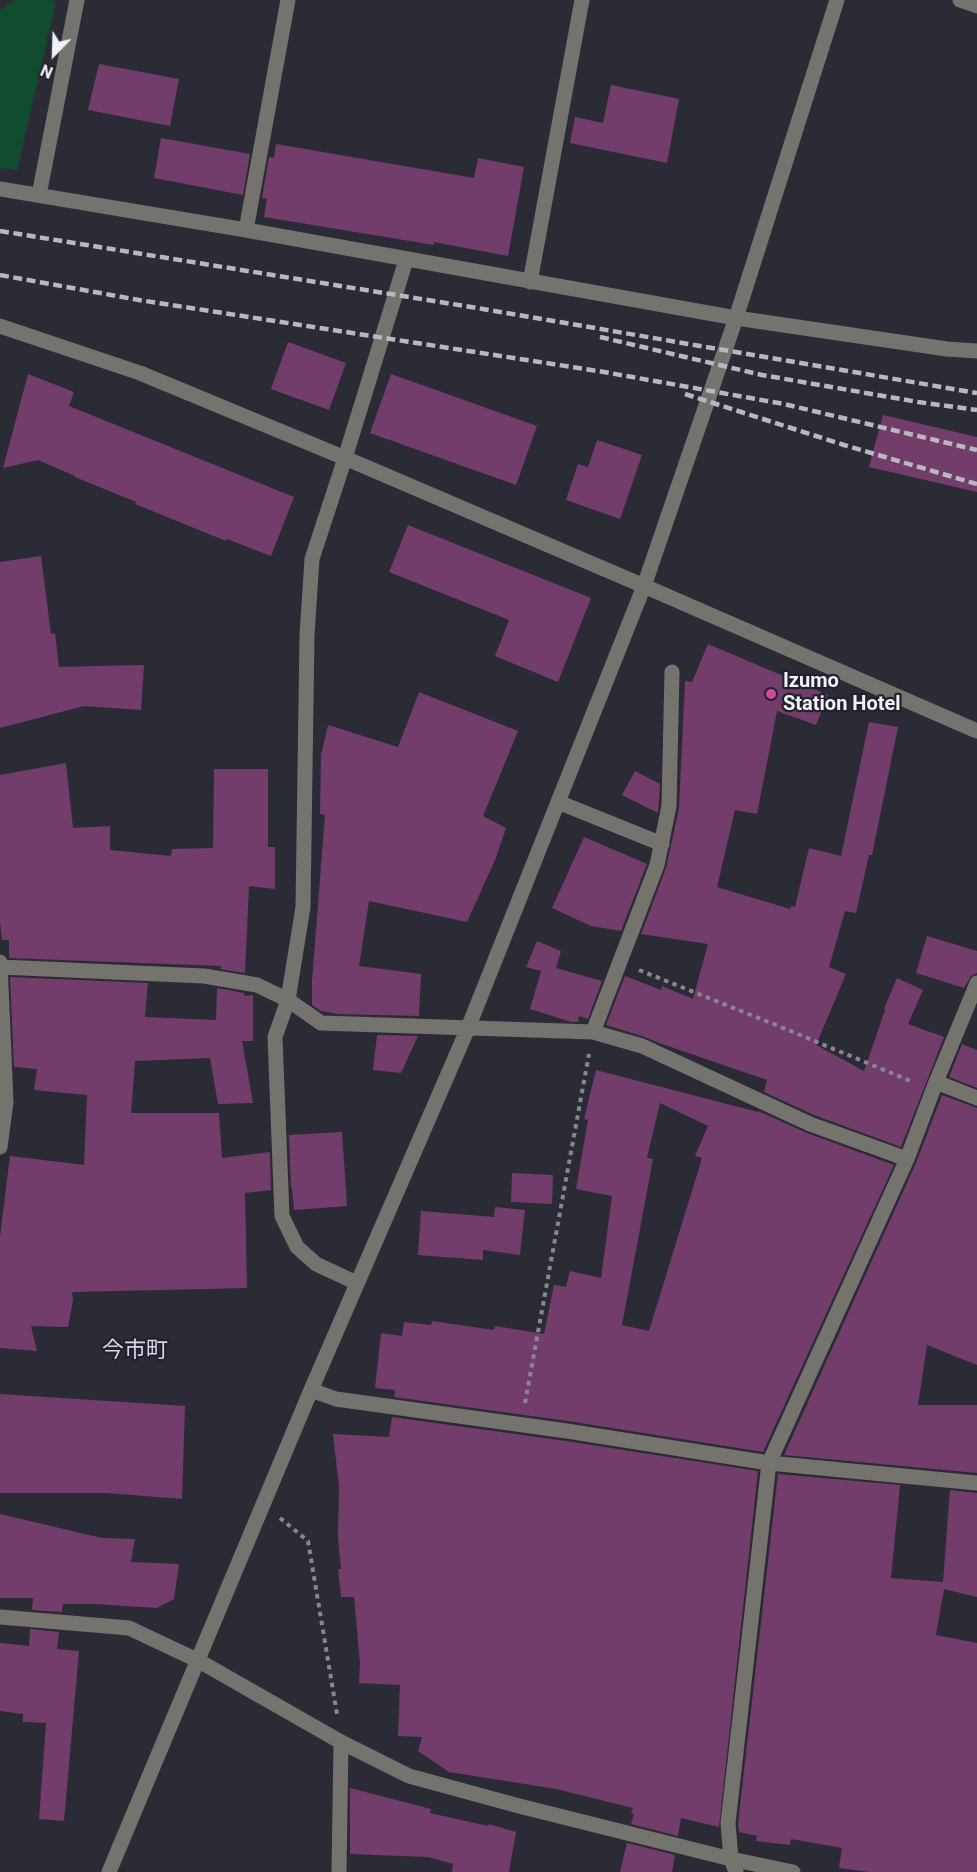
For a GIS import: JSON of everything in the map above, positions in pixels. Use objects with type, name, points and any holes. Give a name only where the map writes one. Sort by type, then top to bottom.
[{"type":"street","points":[[39,195],[77,0]]},
{"type":"street","points":[[246,230],[288,0]]},
{"type":"street","points":[[530,282],[582,0]]},
{"type":"street","points":[[110,1872],[311,1390],[468,1028],[644,586],[735,318],[837,0]]},
{"type":"street","points":[[960,0],[977,6]]},
{"type":"street","points":[[0,189],[246,230],[735,318],[947,349],[977,351]]},
{"type":"street","points":[[357,1283],[316,1264],[297,1247],[282,1216],[275,1037],[288,1000],[303,907],[307,635],[312,559],[406,260]]},
{"type":"street","points":[[0,326],[140,373],[345,458],[977,731]]},
{"type":"street","points":[[593,1032],[657,865],[662,844],[669,806],[672,672]]},
{"type":"street","points":[[558,802],[662,844]]},
{"type":"street","points":[[0,1147],[6,1102],[0,965],[204,976],[256,985],[288,1000],[321,1023],[593,1032],[642,1046],[810,1124],[907,1159]]},
{"type":"street","points":[[733,1865],[728,1823],[769,1463],[907,1159],[934,1086],[977,984]]},
{"type":"street","points":[[934,1086],[977,1098]]},
{"type":"street","points":[[311,1390],[336,1399],[769,1463],[977,1483]]},
{"type":"street","points":[[0,1617],[129,1628],[198,1661],[341,1742],[409,1776],[733,1865],[793,1872]]},
{"type":"street","points":[[339,1872],[341,1742]]},
{"type":"path","points":[[619,962],[934,1086]]},
{"type":"path","points":[[521,1425],[593,1032]]},
{"type":"path","points":[[263,1505],[308,1541],[341,1742]]},
{"type":"green space","points":[[15,0],[56,2],[17,170],[0,168],[0,10]]},
{"type":"building","points":[[99,64],[179,79],[170,126],[88,110]]},
{"type":"building","points":[[611,85],[679,99],[667,163],[570,143],[575,117],[603,123]]},
{"type":"building","points":[[161,138],[250,154],[243,195],[154,178]]},
{"type":"building","points":[[276,144],[474,178],[478,158],[524,167],[508,256],[434,242],[434,245],[264,217],[267,199],[262,198],[269,157],[274,158]]},
{"type":"building","points":[[288,342],[346,363],[329,410],[271,389]]},
{"type":"building","points":[[28,374],[74,392],[69,406],[294,497],[271,556],[227,539],[226,541],[135,504],[136,502],[38,460],[3,468]]},
{"type":"building","points":[[391,374],[537,426],[516,485],[370,433]]},
{"type":"building","points":[[883,415],[977,437],[977,492],[869,467]]},
{"type":"building","points":[[597,440],[642,455],[620,519],[566,500],[578,464],[588,467]]},
{"type":"building","points":[[408,525],[591,598],[558,682],[495,656],[509,620],[389,572]]},
{"type":"building","points":[[41,556],[51,634],[55,633],[59,667],[144,665],[141,710],[84,706],[0,728],[0,562]]},
{"type":"building","points":[[708,644],[828,695],[816,725],[777,711],[757,814],[735,810],[717,887],[790,909],[791,906],[795,907],[809,848],[841,856],[869,722],[898,727],[872,855],[869,855],[856,913],[845,911],[829,967],[846,974],[816,1045],[864,1071],[884,1009],[897,978],[923,990],[908,1024],[944,1037],[901,1147],[814,1115],[764,1092],[767,1080],[606,1025],[625,976],[661,990],[662,986],[693,999],[708,944],[641,934],[666,868],[679,808],[685,681],[692,682]]},
{"type":"building","points":[[419,692],[518,731],[483,816],[506,828],[495,860],[467,922],[369,901],[359,966],[421,974],[419,1016],[337,1014],[321,1011],[312,1005],[312,981],[325,815],[320,814],[321,755],[328,725],[398,747]]},
{"type":"building","points":[[66,763],[73,828],[110,826],[110,850],[171,856],[172,849],[213,848],[214,769],[268,769],[268,847],[275,847],[275,889],[249,886],[245,973],[220,969],[221,966],[9,958],[9,940],[2,940],[0,922],[0,775]]},
{"type":"building","points":[[635,771],[660,784],[658,813],[622,795]]},
{"type":"building","points":[[584,837],[647,864],[621,931],[591,926],[552,908]]},
{"type":"building","points":[[927,936],[977,951],[977,973],[971,976],[964,988],[916,973]]},
{"type":"building","points":[[537,941],[561,951],[556,968],[602,981],[588,1019],[579,1016],[578,1022],[571,1022],[530,1009],[541,971],[526,967]]},
{"type":"building","points":[[10,977],[148,983],[145,1017],[216,1020],[217,988],[244,993],[244,996],[253,995],[253,1041],[242,1041],[253,1103],[218,1104],[210,1058],[135,1061],[131,1113],[219,1113],[222,1158],[270,1152],[271,1190],[245,1193],[247,1288],[72,1292],[73,1300],[68,1327],[31,1326],[37,1351],[0,1348],[0,1237],[10,1156],[84,1165],[87,1095],[34,1090],[37,1069],[14,1067]]},
{"type":"building","points":[[377,1035],[418,1036],[401,1073],[373,1070]]},
{"type":"building","points":[[962,1044],[977,1050],[977,1088],[949,1077]]},
{"type":"building","points":[[596,1070],[758,1111],[807,1133],[894,1165],[763,1452],[568,1421],[394,1397],[395,1390],[375,1388],[381,1333],[402,1336],[404,1322],[431,1325],[432,1321],[494,1330],[495,1326],[544,1334],[554,1285],[566,1287],[570,1271],[601,1278],[612,1196],[576,1189],[588,1120],[584,1119]],"holes":[[[660,1103],[708,1126],[695,1156],[702,1158],[649,1331],[622,1325],[653,1159],[647,1158]]]},
{"type":"building","points":[[942,1095],[977,1108],[977,1365],[927,1345],[918,1405],[977,1405],[977,1473],[784,1455],[916,1163]]},
{"type":"building","points":[[342,1132],[347,1206],[294,1210],[289,1135]]},
{"type":"building","points":[[512,1173],[553,1175],[552,1204],[511,1202]]},
{"type":"building","points":[[495,1207],[525,1210],[520,1255],[483,1250],[483,1260],[418,1255],[421,1211],[494,1217]]},
{"type":"building","points":[[0,1394],[185,1406],[182,1499],[107,1493],[0,1493]]},
{"type":"building","points":[[392,1417],[758,1471],[719,1827],[681,1818],[678,1836],[631,1824],[633,1808],[556,1789],[449,1772],[418,1751],[422,1737],[398,1736],[400,1685],[359,1683],[360,1663],[354,1597],[341,1597],[338,1569],[341,1569],[338,1536],[339,1487],[333,1434],[389,1437]]},
{"type":"building","points":[[778,1474],[900,1485],[891,1578],[943,1582],[950,1490],[977,1493],[977,1597],[944,1589],[936,1635],[977,1643],[977,1872],[869,1872],[839,1868],[842,1848],[791,1839],[790,1845],[756,1841],[757,1836],[739,1832],[738,1823]]},
{"type":"building","points":[[0,1514],[102,1538],[135,1539],[131,1562],[179,1564],[174,1599],[157,1608],[63,1604],[62,1612],[32,1610],[33,1598],[0,1598]]},
{"type":"building","points":[[30,1629],[59,1632],[57,1649],[79,1651],[64,1821],[39,1819],[46,1723],[23,1722],[23,1714],[0,1711],[0,1643],[29,1646]]},
{"type":"building","points":[[350,1788],[431,1809],[430,1813],[488,1826],[489,1824],[516,1832],[509,1872],[452,1872],[453,1864],[428,1857],[350,1854]]},
{"type":"building","points":[[627,1843],[675,1855],[672,1872],[620,1872]]},
{"type":"railway","points":[[0,231],[477,308],[977,393]]},
{"type":"railway","points":[[0,275],[139,300],[604,372],[784,404],[977,450]]},
{"type":"railway","points":[[600,337],[762,375],[977,410]]},
{"type":"railway","points":[[685,394],[844,445],[977,484]]},
{"type":"place","name":"Izumo Station Hotel","points":[[771,694]]},
{"type":"district","name":"今市町","points":[[135,1351]]}]
